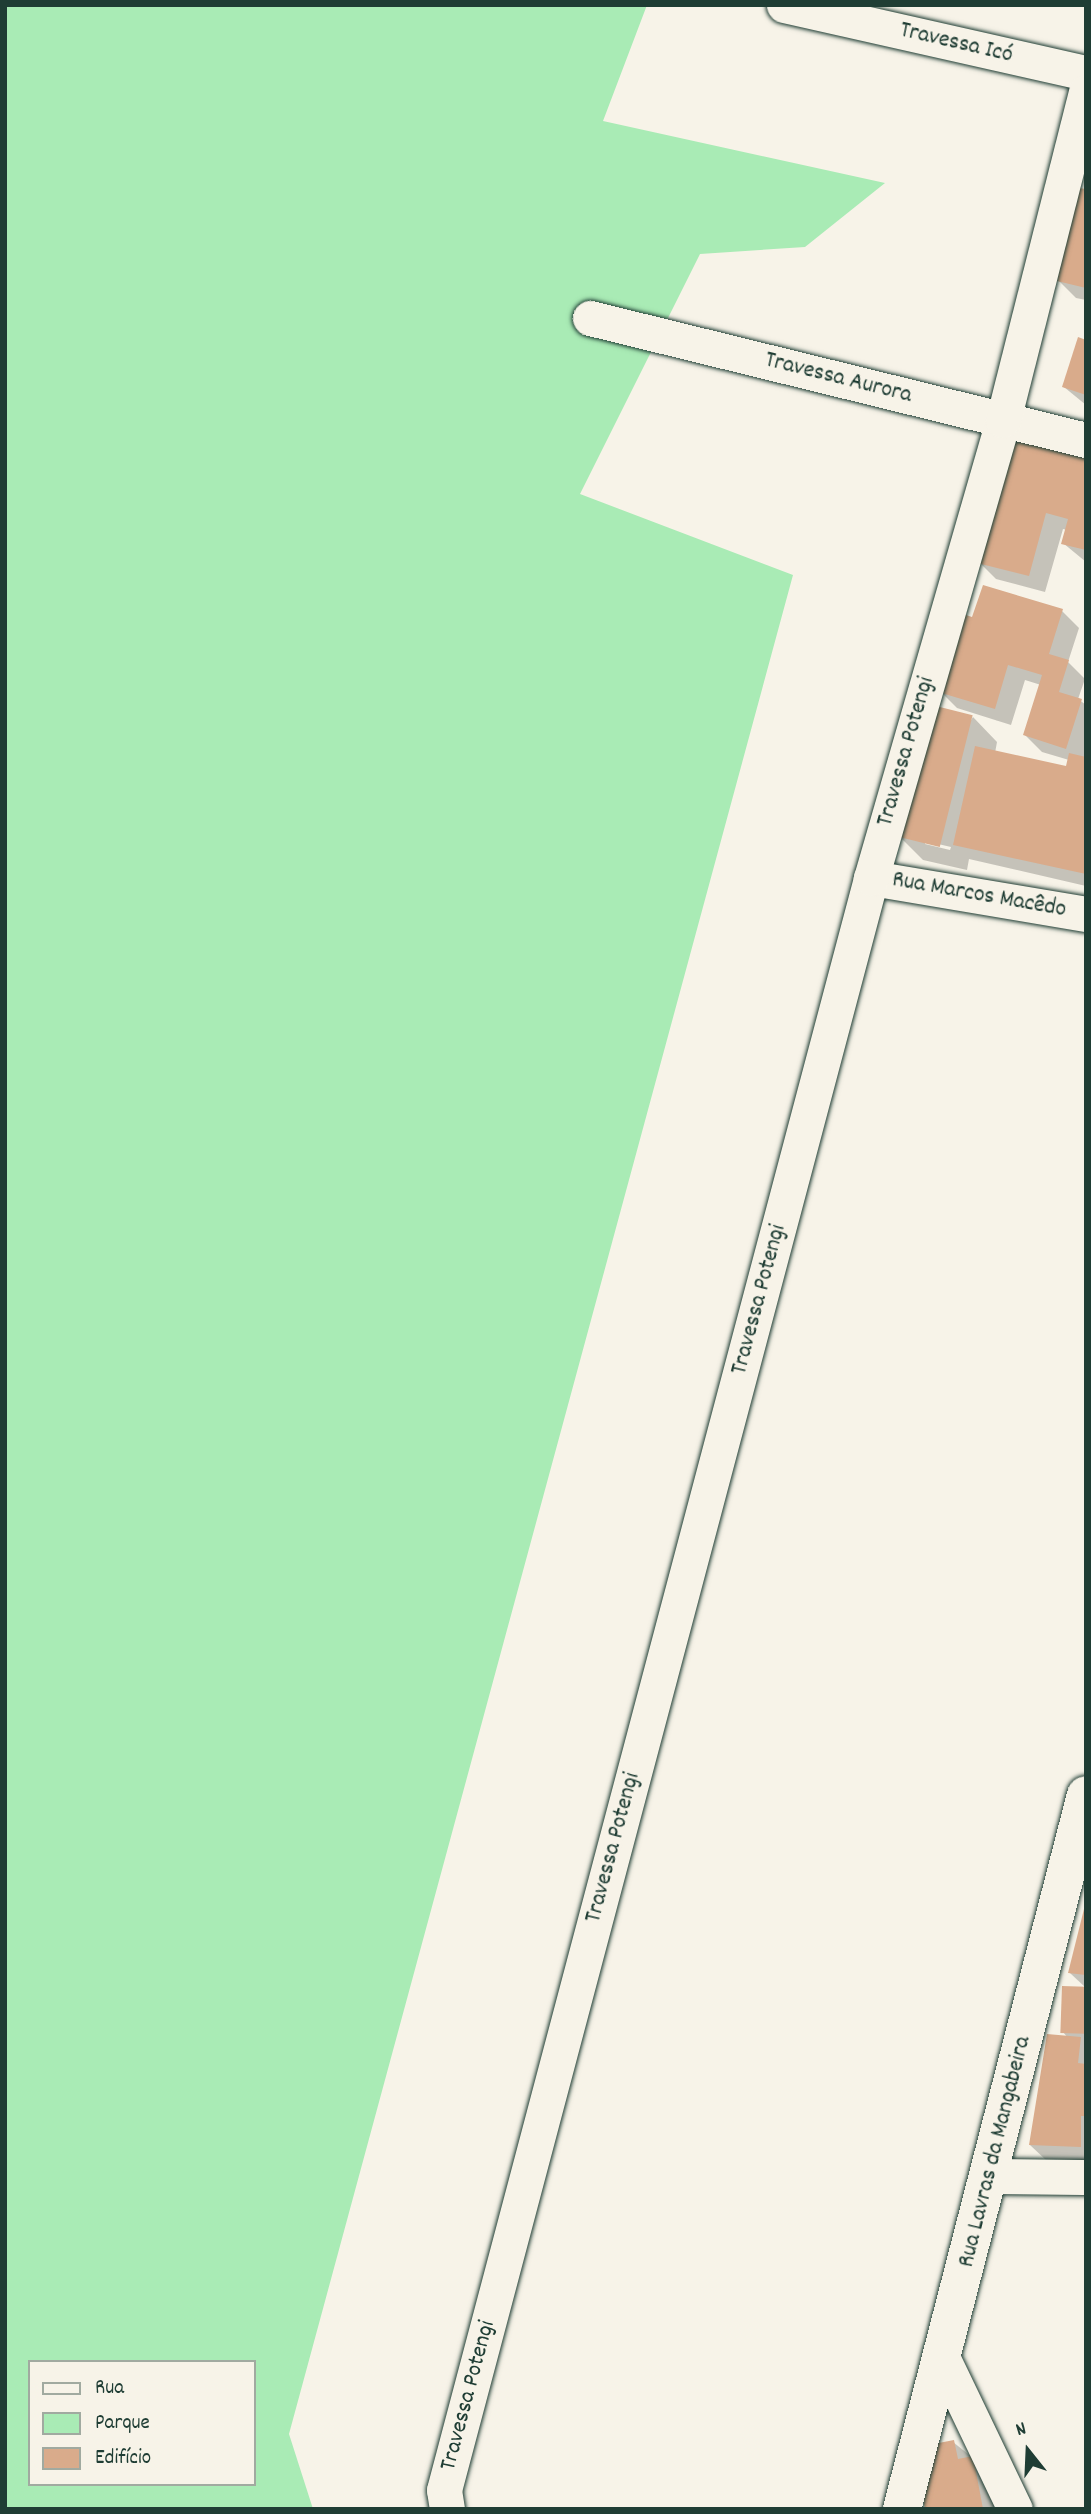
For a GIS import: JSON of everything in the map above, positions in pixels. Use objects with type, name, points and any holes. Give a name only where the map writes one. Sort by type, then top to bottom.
[{"type":"street","name":"Travessa Icó","points":[[784,5],[1086,73]]},
{"type":"street","name":"Travessa Potengi","points":[[447,2509],[447,2478],[871,878],[1003,420],[1086,92]]},
{"type":"street","name":"Travessa Aurora","points":[[590,317],[1086,440]]},
{"type":"street","name":"Rua Marcos Macêdo","points":[[871,878],[1086,914]]},
{"type":"street","name":"Rua Lavras da Mangabeira","points":[[902,2509],[943,2359],[1086,1795]]},
{"type":"street","points":[[990,2176],[1086,2177]]},
{"type":"street","points":[[943,2359],[1015,2509]]},
{"type":"green space","points":[[5,5],[647,5],[603,121],[885,183],[805,247],[700,254],[580,494],[793,575],[289,2434],[313,2509],[5,2509]]},
{"type":"building","points":[[1079,188],[1086,189],[1086,288],[1057,281]]},
{"type":"building","points":[[1078,337],[1086,340],[1086,395],[1062,387]]},
{"type":"building","points":[[1012,436],[1086,456],[1086,550],[1061,544],[1068,519],[1046,513],[1029,576],[977,563]]},
{"type":"building","points":[[983,585],[1063,609],[1049,654],[1069,660],[1059,692],[1082,699],[1066,749],[1023,735],[1042,675],[1008,665],[995,709],[938,692],[963,614],[972,617]]},
{"type":"building","points":[[928,704],[973,715],[940,847],[895,836]]},
{"type":"building","points":[[975,746],[1066,766],[1069,753],[1086,757],[1086,874],[953,845]]},
{"type":"building","points":[[1085,1905],[1086,1975],[1068,1973]]},
{"type":"building","points":[[1062,1986],[1086,1987],[1084,2034],[1060,2033]]},
{"type":"building","points":[[1047,2034],[1081,2037],[1078,2063],[1086,2064],[1086,2116],[1081,2116],[1081,2147],[1029,2145]]},
{"type":"building","points":[[954,2440],[958,2459],[973,2456],[983,2509],[925,2509],[913,2448]]}]
